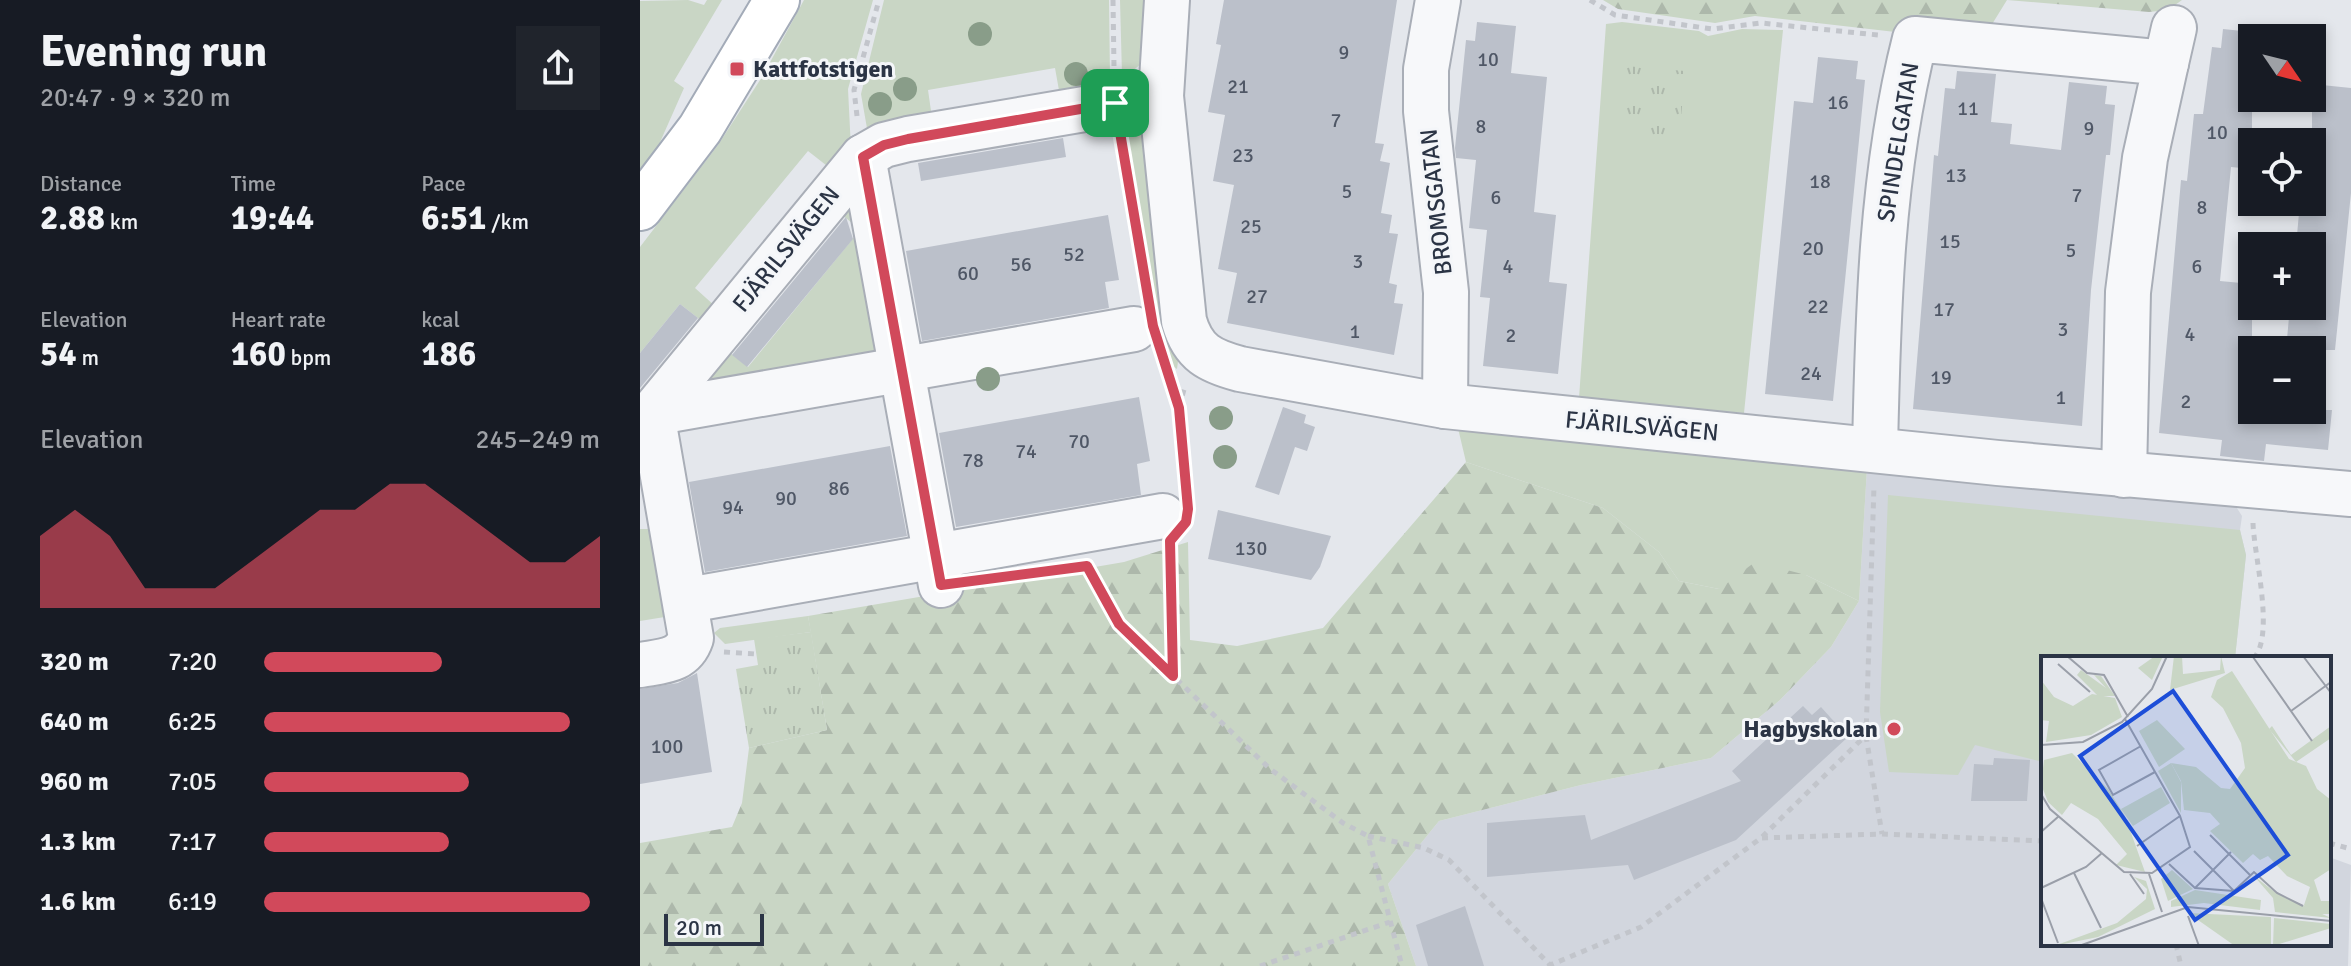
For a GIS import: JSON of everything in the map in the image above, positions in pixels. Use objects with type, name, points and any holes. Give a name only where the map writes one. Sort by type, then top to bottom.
[{"type":"main road","points":[[640,208],[700,129],[777,0]]},
{"type":"street","name":"FJÄRILSVÄGEN","points":[[1167,0],[1161,96],[1184,321],[1197,351],[1209,359],[1240,369],[1445,406],[2124,475],[2351,494]]},
{"type":"street","name":"BROMSGATAN","points":[[1438,0],[1426,69],[1426,111],[1446,292],[1445,406]]},
{"type":"street","name":"SPINDELGATAN","points":[[1875,449],[1879,290],[1895,137],[1915,39],[2170,45],[2145,158],[2128,292],[2124,475]]},
{"type":"street","name":"FJÄRILSVÄGEN","points":[[652,413],[863,157],[884,145],[908,139],[1161,96]]},
{"type":"street","points":[[863,157],[938,571]]},
{"type":"street","points":[[640,665],[677,658],[688,650],[690,612],[652,413],[1134,329]]},
{"type":"street","points":[[690,612],[938,571],[1173,517]]},
{"type":"path","points":[[863,157],[854,90],[879,0]]},
{"type":"path","points":[[1113,0],[1115,103]]},
{"type":"path","points":[[1590,0],[1615,15],[1712,29],[1761,23],[1915,39]]},
{"type":"path","points":[[1163,367],[1179,408],[1173,517],[1173,676]]},
{"type":"path","points":[[1875,449],[1866,735],[1882,834]]},
{"type":"path","points":[[2251,486],[2255,562],[2264,604],[2260,651],[2256,656]]},
{"type":"path","points":[[1072,568],[1100,562]]},
{"type":"path","points":[[1087,566],[1119,624],[1269,768],[1343,823],[1368,836],[1424,848],[1449,860],[1550,965],[1641,927],[1761,838],[1866,735]]},
{"type":"path","points":[[1761,838],[1882,834],[2041,841]]},
{"type":"path","points":[[1368,836],[1402,966]]},
{"type":"path","points":[[2331,844],[2351,849]]},
{"type":"path","points":[[1260,966],[1390,922]]},
{"type":"path","points":[[2176,946],[2181,966]]},
{"type":"shaded area","name":"Hagbyskolan","points":[[1867,468],[2235,505],[2242,516],[2240,530],[2246,555],[2235,656],[2041,656],[2041,946],[2331,946],[2331,858],[2351,865],[2348,966],[1416,966],[1388,884],[1439,821],[1581,785],[1711,758],[1780,700],[1831,647],[1859,601]]},
{"type":"green space","points":[[688,0],[704,5],[707,0],[722,0],[674,81],[684,88],[657,149],[640,169],[640,1]]},
{"type":"green space","points":[[804,0],[873,0],[848,89],[851,149],[831,169],[808,151],[695,288],[716,307],[703,322],[680,304],[640,353],[640,247],[718,145],[762,77]]},
{"type":"green space","points":[[884,0],[1109,0],[1110,78],[1107,85],[1060,96],[1055,68],[928,90],[932,118],[868,134],[861,94]]},
{"type":"green space","points":[[1120,0],[1152,0],[1143,62],[1129,74],[1122,75]]},
{"type":"green space","points":[[1603,0],[2007,0],[1986,34],[1904,33],[1755,16],[1715,23],[1618,9]]},
{"type":"green space","points":[[2007,0],[2182,0],[2168,10],[2149,12]]},
{"type":"green space","points":[[1622,22],[1699,31],[1708,36],[1742,29],[1783,30],[1744,413],[1579,398],[1606,24]]},
{"type":"green space","points":[[1625,66],[1685,71],[1679,141],[1619,136]]},
{"type":"green space","points":[[1131,120],[1148,133],[1179,354],[1177,369],[1170,364],[1162,340],[1123,130],[1123,121]]},
{"type":"green space","points":[[855,201],[892,351],[757,373],[695,396],[725,349],[748,367],[860,230],[839,212]]},
{"type":"green space","points":[[1457,424],[1867,468],[1859,601],[1806,575],[1719,589],[1679,581],[1659,552],[1603,508],[1466,462]]},
{"type":"green space","points":[[1466,462],[1603,508],[1659,552],[1679,581],[1719,589],[1755,562],[1806,575],[1859,601],[1831,647],[1780,700],[1711,758],[1581,785],[1439,821],[1388,884],[1416,966],[640,966],[640,843],[732,827],[742,803],[749,748],[827,730],[808,616],[1124,562],[1188,542],[1190,640],[1237,646],[1323,628]]},
{"type":"green space","points":[[1888,495],[2240,530],[2246,555],[2235,656],[2041,656],[2041,762],[1975,745],[1958,775],[1889,772],[1880,712]]},
{"type":"green space","points":[[640,529],[655,529],[677,615],[640,621]]},
{"type":"green space","points":[[808,616],[811,632],[725,644],[714,633],[720,628]]},
{"type":"green space","points":[[811,632],[827,730],[749,748],[736,669],[758,665],[754,639]]},
{"type":"building","points":[[1224,0],[1397,0],[1375,143],[1384,144],[1380,161],[1390,163],[1381,213],[1392,215],[1389,233],[1398,234],[1389,283],[1397,285],[1394,303],[1403,304],[1394,355],[1227,323],[1237,273],[1218,269],[1234,185],[1213,181],[1225,115],[1208,112],[1221,45],[1216,44]]},
{"type":"building","points":[[1477,22],[1516,26],[1511,73],[1547,77],[1534,212],[1556,215],[1549,282],[1567,284],[1558,374],[1483,366],[1490,298],[1480,297],[1487,230],[1469,228],[1476,160],[1456,158],[1455,148],[1466,40],[1475,41]]},
{"type":"building","points":[[2223,29],[2238,31],[2238,112],[2252,112],[2252,128],[2238,128],[2238,168],[2231,167],[2220,281],[2238,283],[2238,320],[2252,320],[2252,336],[2238,336],[2238,424],[2326,424],[2326,410],[2332,410],[2328,450],[2266,444],[2264,461],[2220,456],[2222,440],[2159,433],[2181,180],[2187,181],[2194,114],[2203,114],[2212,47],[2221,48]]},
{"type":"building","points":[[1818,57],[1858,61],[1856,79],[1865,80],[1833,401],[1765,394],[1794,101],[1813,103]]},
{"type":"building","points":[[1957,71],[1996,74],[1991,122],[2012,124],[2010,144],[2061,150],[2069,82],[2107,86],[2105,104],[2115,105],[2110,155],[2106,155],[2091,290],[2082,426],[1913,409],[1934,155],[1938,156],[1945,88],[1955,89]]},
{"type":"building","points":[[2326,85],[2351,88],[2351,193],[2335,350],[2326,350],[2326,336],[2287,336],[2289,320],[2326,320],[2326,232],[2297,232],[2299,216],[2326,216],[2326,128],[2312,128],[2312,112],[2326,112]]},
{"type":"building","points":[[1063,138],[1066,157],[921,181],[918,163]]},
{"type":"building","points":[[1108,215],[1119,280],[1105,282],[1109,308],[922,341],[906,251]]},
{"type":"building","points":[[846,217],[853,239],[747,367],[732,355]]},
{"type":"building","points":[[680,304],[698,318],[640,388],[640,353]]},
{"type":"building","points":[[1139,397],[1150,461],[1137,464],[1141,495],[956,527],[939,433]]},
{"type":"building","points":[[1283,407],[1306,415],[1304,423],[1315,427],[1307,451],[1295,447],[1279,495],[1255,487]]},
{"type":"building","points":[[890,446],[907,536],[705,572],[689,482]]},
{"type":"building","points":[[1218,510],[1331,536],[1320,567],[1311,580],[1208,559]]},
{"type":"building","points":[[697,673],[712,772],[640,784],[640,689],[678,683]]},
{"type":"building","points":[[1803,706],[1812,715],[1821,707],[1848,737],[1736,840],[1634,880],[1628,865],[1487,877],[1487,823],[1585,815],[1591,840],[1741,781],[1732,771]]},
{"type":"building","points":[[1994,758],[2030,760],[2027,801],[1971,801],[1974,764],[1993,765]]},
{"type":"building","points":[[1465,906],[1484,966],[1428,966],[1416,925]]},
{"type":"place","name":"Kattfotstigen","points":[[737,69]]},
{"type":"place","name":"Hagbyskolan","points":[[1894,729]]},
{"type":"route","points":[[1115,103],[1137,217],[1153,326],[1163,367],[1179,408],[1188,509],[1186,522],[1170,541],[1173,676],[1119,624],[1100,596],[1087,566],[941,585],[863,157],[884,145],[908,139],[1115,103]]}]
